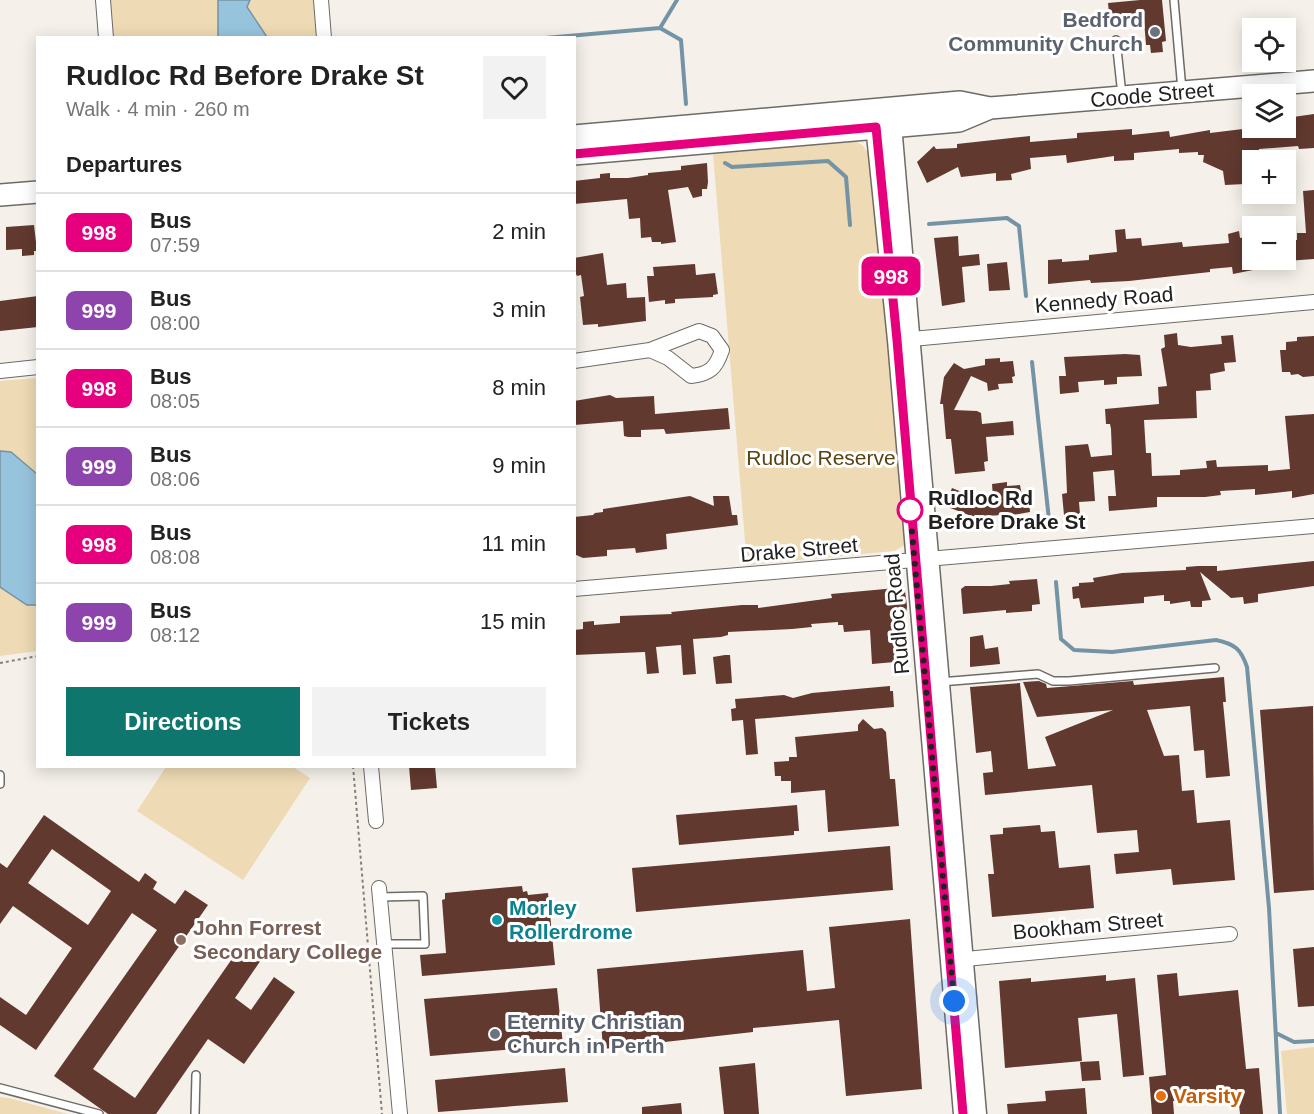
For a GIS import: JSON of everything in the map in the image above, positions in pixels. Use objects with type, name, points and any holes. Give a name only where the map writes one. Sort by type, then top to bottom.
[{"type":"main road","name":"Coode Street","points":[[576,154],[883,117],[960,102],[990,108],[1314,81]]},
{"type":"main road","name":"Coode Street","points":[[576,136],[883,117]]},
{"type":"main road","name":"Rudloc Road","points":[[883,117],[957,960],[977,1114]]},
{"type":"main road","points":[[0,195],[36,192]]},
{"type":"main road","name":"Rudloc Road","points":[[922,561],[940,682],[957,960],[963,1114]]},
{"type":"street","points":[[103,0],[106,36]]},
{"type":"street","points":[[321,0],[324,36]]},
{"type":"street","name":"Kennedy Road","points":[[904,339],[1314,302]]},
{"type":"street","points":[[576,361],[650,350],[699,331],[712,336],[722,350],[716,366],[705,374],[691,376],[668,358],[650,350]]},
{"type":"street","points":[[0,371],[36,367]]},
{"type":"street","name":"Drake Street","points":[[576,589],[1314,526]]},
{"type":"street","points":[[371,768],[375,821]]},
{"type":"street","points":[[380,892],[400,1114]]},
{"type":"street","name":"Bookham Street","points":[[957,960],[1230,934]]},
{"type":"lane","points":[[1174,0],[1182,92]]},
{"type":"lane","points":[[1116,40],[1122,97]]},
{"type":"lane","points":[[940,682],[1038,674],[1053,681],[1069,681],[1215,668]]},
{"type":"lane","points":[[0,775],[0,784]]},
{"type":"lane","points":[[380,892],[423,896],[425,944],[385,944]]},
{"type":"lane","points":[[195,1114],[196,1075]]},
{"type":"lane","points":[[0,1088],[99,1114]]},
{"type":"path","points":[[0,663],[36,656]]},
{"type":"path","points":[[353,768],[382,1114]]},
{"type":"green space","points":[[108,0],[321,0],[324,36],[110,36]]},
{"type":"green space","name":"Rudloc Reserve","points":[[855,141],[862,145],[871,156],[884,244],[907,544],[894,551],[747,565],[713,154]]},
{"type":"green space","points":[[36,378],[36,651],[0,656],[0,381]]},
{"type":"green space","points":[[165,768],[295,768],[310,778],[243,880],[137,811]]},
{"type":"green space","points":[[1314,1047],[1314,1114],[1287,1114],[1281,1051]]},
{"type":"green space","points":[[0,1097],[9,1098],[68,1114],[0,1114]]},
{"type":"water","points":[[218,0],[250,0],[247,7],[266,36],[218,36]]},
{"type":"water","points":[[0,451],[11,452],[36,473],[36,605],[27,605],[0,587]]},
{"type":"building","name":"Bedford Community Church","points":[[1162,0],[1166,41],[1162,42],[1163,52],[1151,53],[1150,45],[1146,45],[1144,20],[1110,24],[1108,3]]},
{"type":"building","points":[[1314,114],[1314,148],[1299,149],[1298,146],[1242,150],[1242,184],[1225,185],[1223,171],[1203,162],[1204,155],[1198,155],[1198,152],[1179,153],[1179,149],[1134,153],[1134,160],[1114,161],[1114,156],[1067,163],[1066,155],[1030,158],[1031,169],[1011,174],[1012,180],[996,181],[996,173],[961,177],[958,167],[927,183],[917,162],[934,146],[936,149],[957,148],[957,144],[1030,136],[1030,142],[1077,138],[1077,133],[1132,129],[1132,135],[1169,131],[1170,137],[1210,130],[1210,133],[1242,129],[1242,138],[1296,138],[1296,117]]},
{"type":"building","points":[[707,163],[708,182],[707,189],[702,189],[702,196],[693,198],[688,187],[668,190],[676,242],[661,244],[661,242],[652,242],[651,237],[641,238],[640,218],[629,219],[627,199],[576,204],[576,181],[600,178],[600,174],[610,173],[610,178],[628,178],[648,175],[648,173],[681,170],[681,166]]},
{"type":"building","points":[[1314,190],[1314,259],[1296,260],[1297,233],[1306,233],[1303,191]]},
{"type":"building","points":[[34,225],[36,251],[34,255],[22,256],[22,249],[6,250],[6,227]]},
{"type":"building","points":[[1125,229],[1126,239],[1141,238],[1142,246],[1182,242],[1183,247],[1229,243],[1228,234],[1239,231],[1240,238],[1242,238],[1242,270],[1253,270],[1233,274],[1232,267],[1210,269],[1210,272],[1129,281],[1091,283],[1090,280],[1048,284],[1048,260],[1062,259],[1062,262],[1089,260],[1089,255],[1117,252],[1115,230]]},
{"type":"building","points":[[958,236],[959,256],[979,254],[980,265],[962,267],[965,302],[942,306],[934,238]]},
{"type":"building","points":[[603,253],[607,285],[626,283],[627,298],[645,297],[646,321],[598,327],[598,324],[583,325],[580,297],[584,296],[581,275],[576,274],[576,258]]},
{"type":"building","points":[[1007,262],[1010,290],[989,291],[987,264]]},
{"type":"building","points":[[695,264],[696,275],[715,273],[718,294],[713,297],[675,299],[675,303],[665,304],[665,300],[649,302],[647,276],[654,276],[653,267]]},
{"type":"building","points":[[36,296],[36,327],[0,331],[0,301]]},
{"type":"building","points":[[1177,333],[1178,345],[1191,347],[1222,344],[1221,336],[1233,335],[1236,362],[1224,363],[1225,371],[1210,374],[1211,390],[1196,391],[1197,418],[1144,420],[1146,453],[1151,453],[1152,476],[1180,475],[1180,470],[1207,468],[1206,461],[1216,460],[1217,467],[1268,465],[1268,471],[1290,469],[1285,416],[1314,414],[1314,494],[1292,498],[1292,491],[1255,495],[1255,489],[1220,491],[1221,495],[1205,497],[1157,497],[1157,507],[1109,511],[1108,496],[1116,496],[1114,470],[1093,472],[1095,501],[1079,502],[1080,514],[1064,515],[1062,494],[1067,493],[1065,446],[1088,444],[1091,457],[1112,455],[1111,429],[1110,424],[1106,424],[1105,409],[1159,404],[1158,387],[1167,386],[1161,349],[1165,347],[1164,335]]},
{"type":"building","points":[[1314,336],[1314,376],[1303,377],[1298,374],[1291,375],[1290,372],[1282,372],[1280,350],[1286,350],[1286,342],[1297,341],[1297,337]]},
{"type":"building","points":[[1140,355],[1142,376],[1117,377],[1117,384],[1104,385],[1104,380],[1078,382],[1079,392],[1060,394],[1059,376],[1066,376],[1064,357]]},
{"type":"building","points":[[1000,358],[1000,362],[1013,361],[1015,376],[1012,377],[1013,383],[998,384],[999,389],[988,391],[987,383],[971,376],[954,410],[981,413],[982,424],[1013,421],[1014,435],[986,437],[988,461],[984,462],[985,471],[955,474],[951,439],[946,439],[943,404],[940,404],[944,377],[954,363],[964,369],[985,365],[985,359]]},
{"type":"building","points":[[610,395],[616,398],[654,396],[655,414],[728,408],[730,429],[666,434],[664,429],[641,430],[641,437],[628,437],[624,436],[623,421],[576,425],[576,401]]},
{"type":"building","points":[[1007,482],[1007,486],[1020,485],[1023,501],[1029,500],[1030,512],[1001,517],[1001,515],[987,516],[982,520],[945,506],[952,488],[989,503],[989,498],[993,497],[992,484]]},
{"type":"building","points":[[690,496],[714,506],[713,496],[729,496],[732,515],[737,515],[738,525],[666,534],[667,549],[636,553],[635,548],[607,550],[607,556],[583,558],[576,555],[576,517],[593,515],[603,512],[603,509]]},
{"type":"building","points":[[1314,561],[1314,586],[1258,594],[1258,602],[1244,604],[1243,597],[1231,598],[1200,572],[1211,600],[1202,601],[1202,607],[1191,607],[1190,601],[1170,604],[1170,601],[1164,601],[1164,595],[1144,597],[1144,603],[1081,608],[1079,598],[1073,599],[1072,587],[1079,586],[1079,583],[1094,582],[1093,578],[1122,573],[1186,570],[1186,567],[1198,566],[1217,566],[1217,571]]},
{"type":"building","points":[[1037,579],[1040,604],[1032,605],[1032,611],[1006,613],[1006,610],[963,614],[961,589],[965,586],[991,586],[1010,584],[1009,581]]},
{"type":"building","points":[[896,588],[905,591],[907,606],[906,616],[901,617],[903,628],[895,629],[895,662],[872,664],[870,630],[844,632],[843,625],[838,625],[838,622],[811,624],[812,627],[792,629],[728,632],[728,635],[721,637],[693,639],[696,674],[683,675],[681,645],[656,647],[659,673],[647,674],[645,652],[576,655],[576,630],[583,629],[583,622],[594,621],[594,625],[620,623],[620,616],[672,614],[671,612],[742,605],[758,605],[758,608],[832,598],[831,594]]},
{"type":"building","points":[[983,635],[985,649],[998,647],[1000,664],[970,667],[970,637]]},
{"type":"building","points":[[730,655],[732,683],[716,684],[713,657]]},
{"type":"building","points":[[1224,677],[1226,702],[1223,702],[1230,776],[1206,778],[1204,750],[1194,751],[1190,706],[1147,710],[1164,756],[1179,755],[1182,791],[1194,790],[1197,823],[1230,820],[1235,880],[1173,885],[1171,869],[1116,874],[1114,854],[1139,852],[1137,830],[1097,833],[1092,785],[985,795],[983,773],[993,772],[991,751],[976,753],[970,687],[1020,683],[1028,769],[1056,766],[1045,737],[1113,710],[1037,717],[1023,682],[1039,681],[1046,684],[1047,688],[1133,681],[1134,685]]},
{"type":"building","points":[[890,686],[890,691],[893,691],[894,707],[755,719],[758,754],[746,755],[743,720],[732,721],[731,709],[736,708],[735,699],[784,695],[793,698],[812,693]]},
{"type":"building","points":[[1313,706],[1314,890],[1274,893],[1260,710]]},
{"type":"building","points":[[863,719],[874,729],[882,728],[886,732],[890,779],[895,779],[899,826],[828,832],[825,790],[791,793],[791,781],[781,781],[781,776],[775,776],[774,762],[789,761],[789,757],[797,757],[795,737],[858,731],[858,725]]},
{"type":"building","points":[[409,768],[435,768],[437,788],[411,790]]},
{"type":"building","points":[[797,805],[799,831],[794,831],[794,835],[679,845],[676,815]]},
{"type":"building","points":[[44,815],[139,882],[145,873],[157,882],[153,889],[175,904],[185,890],[208,905],[93,1069],[135,1098],[241,946],[261,960],[235,998],[251,1010],[274,977],[295,992],[244,1064],[208,1039],[156,1114],[108,1114],[54,1076],[157,930],[132,913],[36,1050],[0,1025],[0,997],[26,1015],[72,948],[13,906],[0,924],[0,863],[7,868]],"holes":[[[52,849],[111,891],[88,925],[28,883]]]},
{"type":"building","points":[[1040,825],[1041,832],[1055,831],[1059,868],[1090,865],[1094,908],[992,917],[988,874],[994,874],[990,835],[1003,834],[1003,828]]},
{"type":"building","points":[[890,846],[893,890],[636,912],[632,868]]},
{"type":"building","name":"Morley Rollerdrome","points":[[522,886],[523,892],[527,891],[528,895],[548,893],[555,965],[422,976],[420,955],[446,953],[442,900],[445,899],[445,893]]},
{"type":"building","points":[[910,919],[922,1089],[846,1096],[839,1020],[753,1028],[753,1032],[603,1049],[597,969],[803,950],[807,991],[835,988],[829,927]]},
{"type":"building","points":[[1314,947],[1314,1006],[1298,1007],[1293,949]]},
{"type":"building","points":[[1177,973],[1179,996],[1238,990],[1246,1069],[1259,1068],[1263,1114],[1240,1114],[1238,1095],[1173,1101],[1174,1114],[1152,1114],[1149,1077],[1166,1075],[1157,975]]},
{"type":"building","points":[[1106,975],[1106,981],[1135,978],[1144,1075],[1123,1077],[1117,1014],[1078,1018],[1082,1061],[1005,1068],[999,981],[1031,978],[1031,982]]},
{"type":"building","points":[[557,988],[563,1045],[430,1056],[424,999]]},
{"type":"building","points":[[1099,1061],[1101,1080],[1082,1081],[1080,1062]]},
{"type":"building","points":[[755,1063],[759,1114],[724,1114],[719,1067]]},
{"type":"building","points":[[565,1068],[568,1102],[438,1112],[435,1080]]},
{"type":"building","points":[[1085,1088],[1087,1114],[1008,1114],[1007,1104],[1046,1101],[1045,1091]]},
{"type":"building","points":[[681,1103],[682,1114],[642,1114],[642,1107]]},
{"type":"waterway","points":[[660,28],[677,0]]},
{"type":"waterway","points":[[568,36],[660,28],[681,40],[686,104]]},
{"type":"waterway","points":[[725,163],[732,167],[828,161],[846,177],[850,225]]},
{"type":"waterway","points":[[929,224],[1007,218],[1019,226],[1026,296]]},
{"type":"waterway","points":[[1032,362],[1049,520]]},
{"type":"waterway","points":[[1056,582],[1061,639],[1074,650],[1112,652],[1216,640],[1236,648],[1245,661],[1269,908],[1280,1114]]},
{"type":"waterway","points":[[1278,1034],[1294,1042],[1314,1041]]},
{"type":"bus line","name":"998","points":[[576,154],[876,127],[897,340],[914,562],[963,1114]]},
{"type":"place","name":"Bedford Community Church","points":[[1155,32]]},
{"type":"place","name":"Rudloc Rd Before Drake St","points":[[910,510]]},
{"type":"place","name":"Morley Rollerdrome","points":[[497,920]]},
{"type":"place","name":"John Forrest Secondary College","points":[[181,940]]},
{"type":"place","name":"Eternity Christian Church in Perth","points":[[495,1034]]},
{"type":"place","name":"Varsity","points":[[1161,1096]]},
{"type":"route","points":[[910,510],[954,1001]]}]
